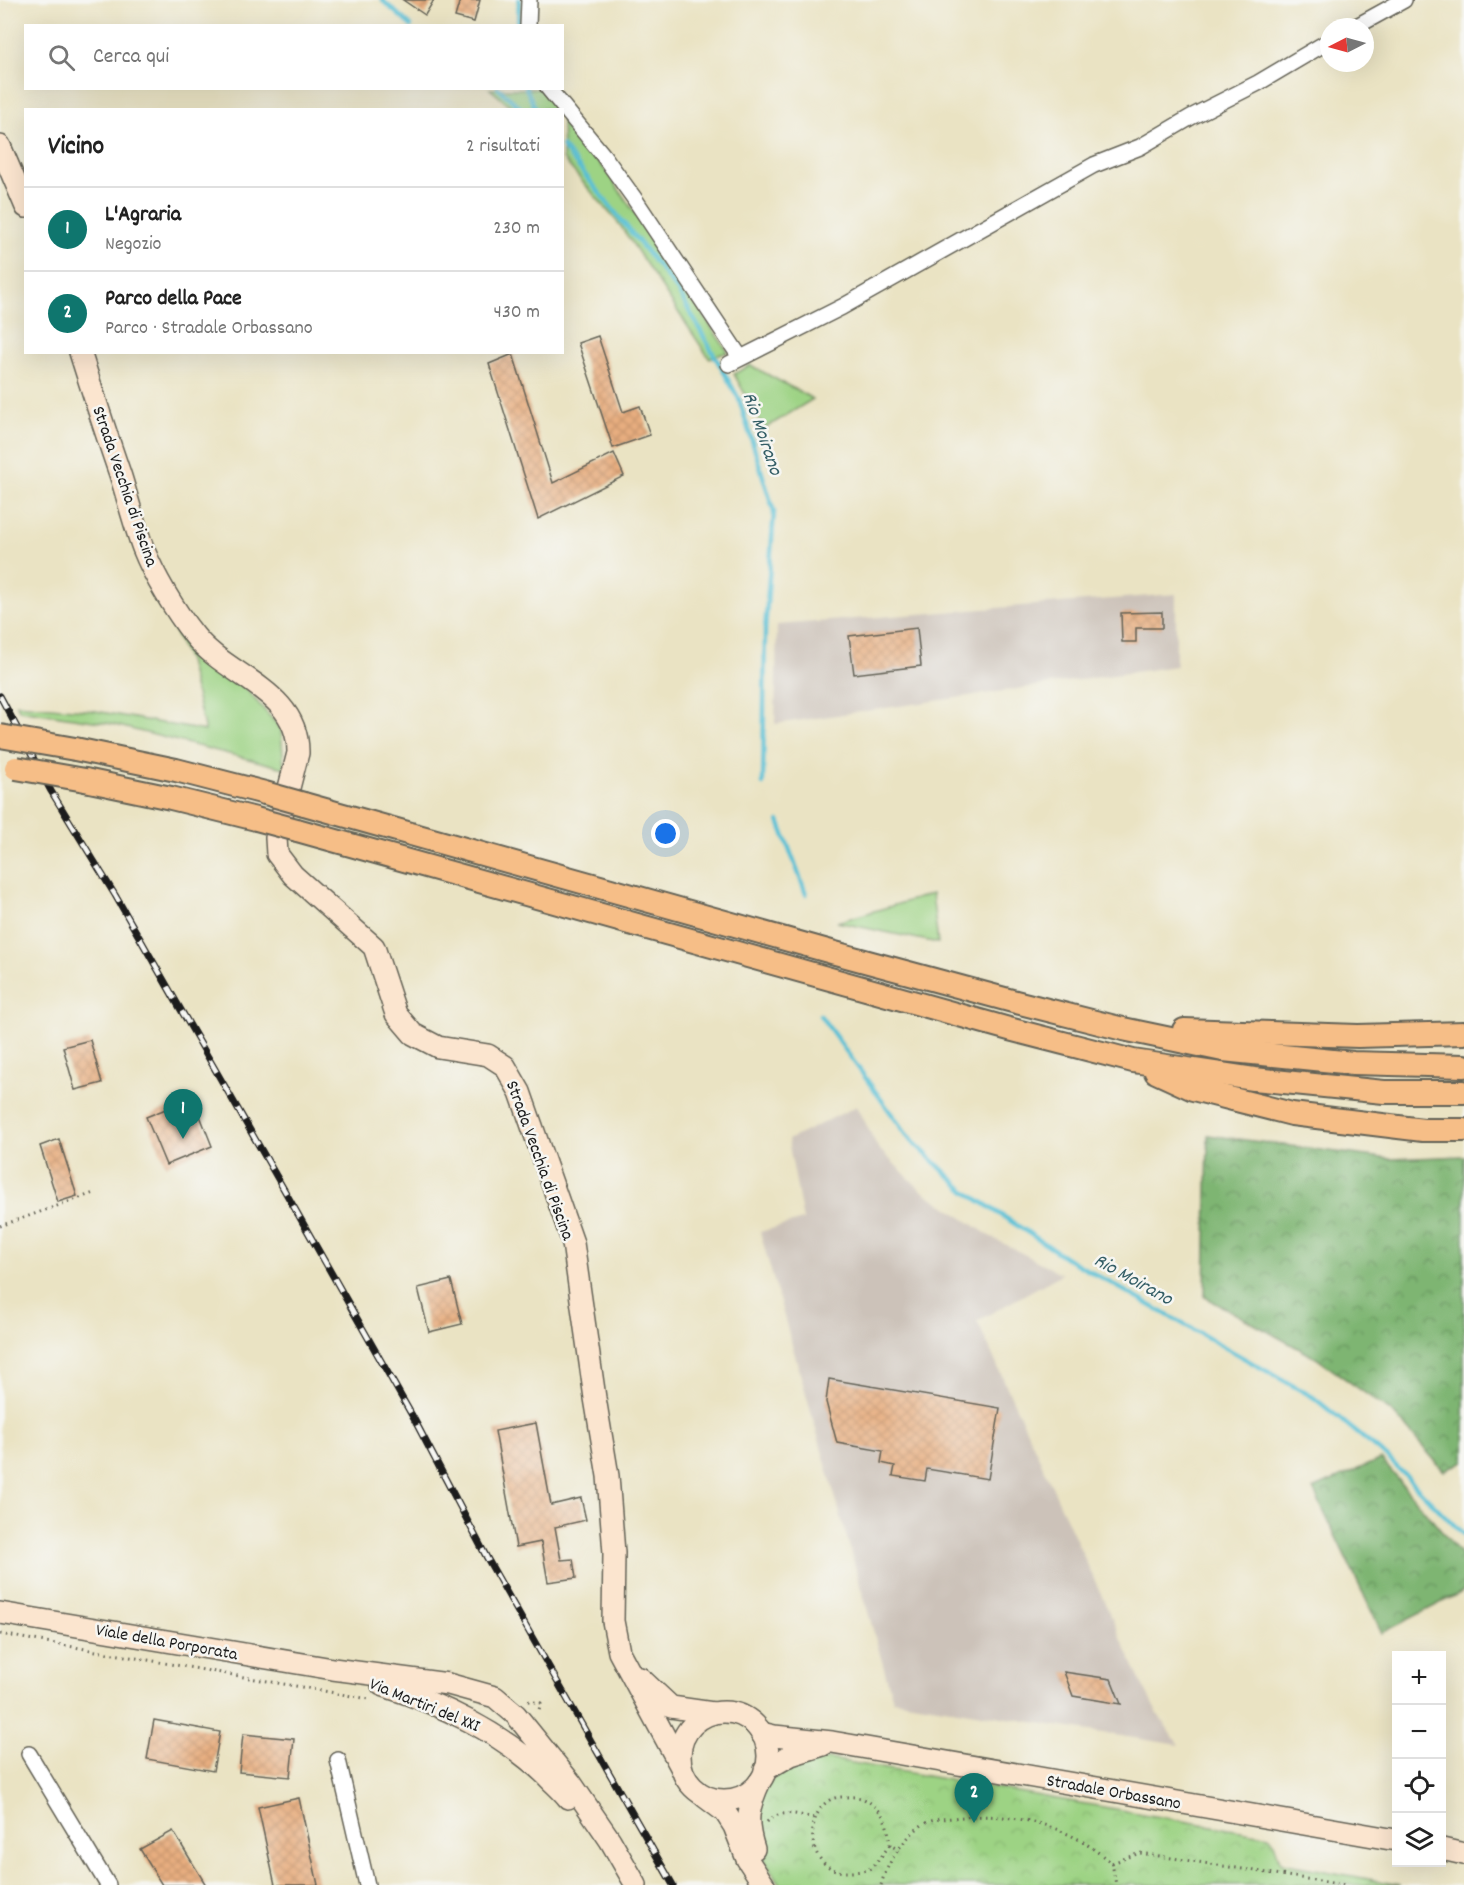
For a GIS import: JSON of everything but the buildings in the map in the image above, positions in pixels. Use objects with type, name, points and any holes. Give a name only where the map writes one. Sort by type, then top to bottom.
[{"type":"main road","points":[[0,736],[176,770],[265,793],[835,953],[1123,1029],[1235,1051],[1353,1063],[1464,1066]]},
{"type":"main road","points":[[8,767],[86,780],[256,819],[987,1023],[1133,1061],[1254,1079],[1384,1092],[1464,1092]]},
{"type":"main road","points":[[1123,1029],[1358,1036],[1464,1034]]},
{"type":"main road","points":[[1133,1061],[1193,1089],[1292,1114],[1423,1130],[1464,1131]]},
{"type":"street","points":[[528,24],[529,0]]},
{"type":"street","points":[[1371,18],[1404,0]]},
{"type":"street","points":[[550,90],[603,155],[634,198],[734,360],[842,307],[1094,165],[1140,147],[1320,46]]},
{"type":"street","points":[[0,147],[24,202]]},
{"type":"street","name":"Strada Vecchia di Piscina","points":[[81,354],[144,550],[168,596],[194,635],[209,651],[276,699],[288,714],[295,729],[298,753],[276,838],[278,854],[293,874],[374,947],[396,1014],[413,1034],[438,1047],[488,1055],[505,1066],[520,1092],[573,1243],[608,1476],[614,1553],[613,1621],[619,1652]]},
{"type":"street","name":"Viale della Porporata","points":[[0,1613],[333,1669]]},
{"type":"street","points":[[619,1652],[644,1683],[671,1707],[713,1713],[729,1712],[752,1723],[761,1733],[767,1751],[763,1775],[750,1804],[748,1825],[750,1837],[770,1885]]},
{"type":"street","points":[[619,1652],[687,1780],[697,1791],[725,1812],[734,1826],[747,1859],[764,1885]]},
{"type":"street","points":[[333,1669],[448,1684],[495,1697],[516,1715],[571,1783],[610,1840],[636,1885]]},
{"type":"street","name":"Via Martiri del XXI","points":[[333,1669],[406,1693],[476,1723],[502,1738],[525,1756],[566,1795],[628,1885]]},
{"type":"street","points":[[681,1767],[680,1753],[683,1739],[690,1728],[713,1713]]},
{"type":"street","name":"Stradale Orbassano","points":[[761,1733],[832,1742],[1392,1839]]},
{"type":"street","name":"Stradale Orbassano","points":[[763,1775],[792,1755],[832,1742]]},
{"type":"street","points":[[30,1754],[108,1885]]},
{"type":"street","points":[[338,1760],[367,1885]]},
{"type":"street","points":[[697,1791],[710,1798],[724,1800],[738,1798],[751,1791],[763,1775]]},
{"type":"street","points":[[1446,1850],[1464,1854]]},
{"type":"path","points":[[0,1226],[94,1193]]},
{"type":"path","points":[[0,1634],[264,1682],[362,1696],[372,1700]]},
{"type":"path","points":[[860,1797],[877,1807],[888,1826],[890,1845],[872,1868],[854,1872],[837,1871],[822,1862],[815,1851],[813,1826],[815,1818],[824,1806],[836,1798],[860,1797]]},
{"type":"path","points":[[750,1837],[772,1817],[789,1812],[815,1818]]},
{"type":"path","points":[[881,1885],[884,1874],[899,1850],[922,1825],[934,1820],[980,1815],[1030,1821],[1075,1837],[1112,1863],[1116,1885]]},
{"type":"path","points":[[890,1845],[899,1850]]},
{"type":"path","points":[[1112,1863],[1140,1853],[1345,1885]]},
{"type":"shaded area","points":[[1176,594],[1176,666],[775,724],[777,625]]},
{"type":"shaded area","points":[[857,1106],[878,1148],[921,1190],[993,1238],[1062,1274],[977,1321],[1138,1676],[1157,1713],[1179,1745],[893,1700],[760,1232],[803,1220],[788,1140]]},
{"type":"green space","points":[[491,90],[542,90],[557,108],[513,108]]},
{"type":"green space","points":[[564,119],[609,175],[728,352],[709,358],[620,225],[564,160]]},
{"type":"green space","points":[[750,365],[813,399],[764,429],[734,374]]},
{"type":"green space","points":[[172,626],[246,689],[281,729],[284,768],[107,723],[19,710],[17,704],[96,711],[205,731],[188,661]]},
{"type":"green space","points":[[932,894],[938,943],[837,922]]},
{"type":"green space","points":[[1208,1135],[1390,1159],[1464,1156],[1464,1461],[1444,1471],[1394,1414],[1316,1358],[1205,1297]]},
{"type":"green space","points":[[1381,1459],[1464,1558],[1464,1591],[1382,1633],[1313,1489]]},
{"type":"green space","points":[[830,1759],[1269,1836],[1274,1842],[1282,1863],[1401,1885],[780,1885],[765,1862],[757,1843],[755,1818],[758,1802],[772,1779],[784,1771],[797,1765]]},
{"type":"waterway","name":"Rio Moirano","points":[[382,0],[409,24]]},
{"type":"waterway","points":[[518,24],[519,0]]},
{"type":"waterway","name":"Rio Moirano","points":[[500,90],[521,108]]},
{"type":"waterway","points":[[527,90],[535,108]]},
{"type":"waterway","name":"Rio Moirano","points":[[564,148],[678,291],[739,399],[774,512],[765,630],[763,784]]},
{"type":"waterway","name":"Rio Moirano","points":[[779,821],[806,894]]},
{"type":"waterway","name":"Rio Moirano","points":[[820,1015],[909,1138],[965,1191],[1068,1259],[1313,1397],[1388,1458],[1464,1535]]},
{"type":"railway","points":[[0,696],[51,791],[115,895],[414,1419],[487,1558],[673,1885]]},
{"type":"place","name":"L'Agraria","points":[[183,1139]]},
{"type":"place","name":"Parco della Pace","points":[[974,1823]]}]
